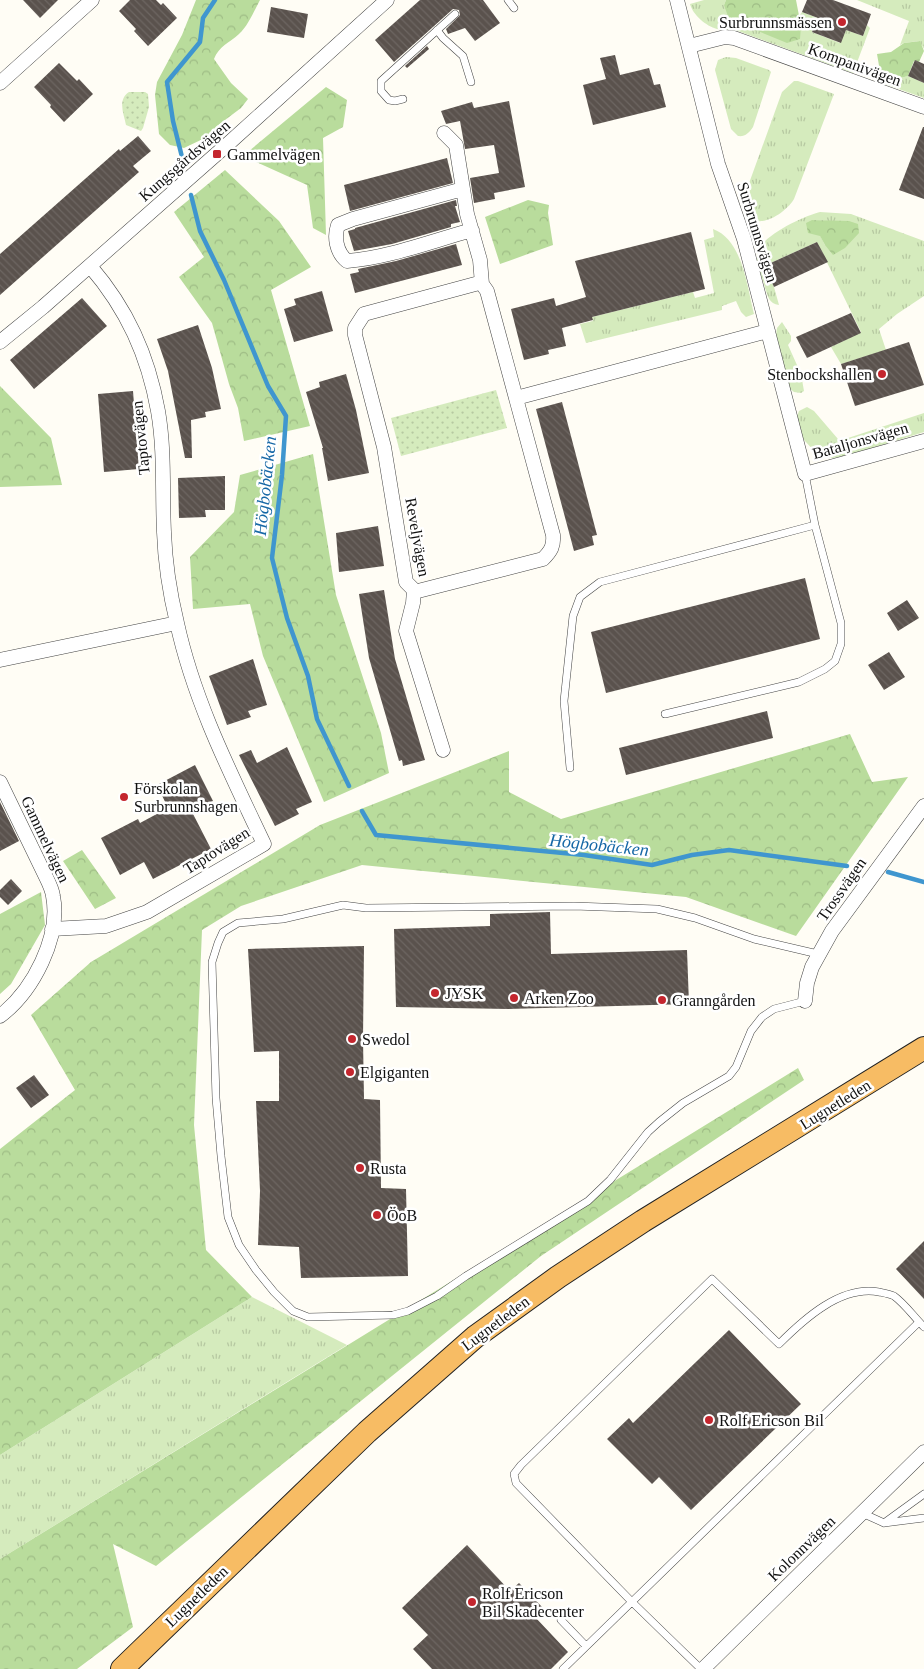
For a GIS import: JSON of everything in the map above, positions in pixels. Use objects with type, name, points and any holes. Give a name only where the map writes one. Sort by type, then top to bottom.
[{"type":"highway","name":"Lugnetleden","points":[[122,1669],[367,1432],[475,1337],[558,1276],[643,1221],[924,1048]]},
{"type":"street","points":[[0,83],[92,0]]},
{"type":"street","name":"Kungsgårdsvägen","points":[[0,342],[90,266],[387,0]]},
{"type":"street","name":"Surbrunnsvägen","points":[[677,0],[718,164],[744,240],[805,474]]},
{"type":"street","name":"Kompanivägen","points":[[689,46],[726,37],[734,38],[924,107]]},
{"type":"street","name":"Reveljvägen","points":[[444,133],[456,144],[463,189],[480,260],[482,284],[487,291],[553,535],[552,548],[543,559],[422,591],[414,590],[406,582],[384,447],[355,336],[355,328],[364,314],[474,284],[482,284]]},
{"type":"street","points":[[463,189],[353,219],[338,225],[335,234],[341,257],[347,261],[382,254],[472,230]]},
{"type":"street","name":"Taptovägen","points":[[52,929],[106,926],[148,912],[264,844],[204,714],[177,623],[164,536],[162,444],[158,412],[144,355],[134,331],[117,302],[90,266]]},
{"type":"street","points":[[516,398],[768,331]]},
{"type":"street","name":"Bataljonsvägen","points":[[805,474],[924,441]]},
{"type":"street","points":[[414,590],[413,603],[406,631],[444,750]]},
{"type":"street","points":[[0,660],[177,623]]},
{"type":"street","name":"Gammelvägen","points":[[0,782],[53,893],[54,903],[48,951],[27,987],[0,1016]]},
{"type":"street","name":"Trossvägen","points":[[806,1002],[812,967],[818,954],[838,922],[924,806]]},
{"type":"street","name":"Kolonnvägen","points":[[702,1669],[924,1452]]},
{"type":"lane","points":[[508,0],[514,8]]},
{"type":"lane","points":[[402,99],[389,100],[381,91],[381,81],[455,14]]},
{"type":"lane","points":[[437,30],[442,38],[463,56],[471,82]]},
{"type":"lane","points":[[665,714],[799,682],[825,670],[835,661],[841,644],[841,623],[815,525],[805,474]]},
{"type":"lane","points":[[570,768],[564,701],[573,616],[580,597],[600,582],[815,525]]},
{"type":"lane","points":[[806,1002],[774,1009],[762,1017],[751,1031],[736,1068],[729,1076],[682,1103],[648,1132],[610,1180],[588,1201],[437,1296],[408,1311],[393,1315],[308,1317],[293,1311],[274,1292],[239,1245],[228,1217],[220,1156],[213,1044],[212,962],[223,932],[238,923],[284,919],[343,905],[366,908],[574,906],[657,909],[695,918],[754,940],[818,954]]},
{"type":"lane","points":[[563,1669],[631,1601],[921,1324],[893,1295],[867,1290],[840,1298],[819,1310],[802,1323],[780,1344],[712,1279],[521,1465],[514,1474],[516,1482],[631,1601],[702,1669]]},
{"type":"lane","points":[[884,1523],[924,1494]]},
{"type":"lane","points":[[862,1513],[884,1523],[924,1518]]},
{"type":"lane","points":[[560,1620],[586,1646]]},
{"type":"green space","points":[[196,0],[260,0],[245,27],[221,48],[214,59],[231,83],[248,99],[241,108],[217,126],[207,137],[184,148],[170,145],[159,134],[155,95],[157,82],[182,35]]},
{"type":"green space","points":[[704,0],[726,0],[724,5],[801,27],[799,16],[802,12],[818,18],[812,32],[840,43],[846,30],[863,36],[867,25],[870,28],[853,73],[738,31],[713,28],[697,16],[690,4]]},
{"type":"green space","points":[[726,0],[796,0],[801,26],[800,39],[787,43],[729,19],[724,5]]},
{"type":"green space","points":[[857,0],[924,0],[924,49],[919,41],[900,45],[909,21]]},
{"type":"green space","points":[[920,41],[924,51],[919,62],[914,61],[908,76],[882,83],[877,54],[891,52],[904,43]]},
{"type":"green space","points":[[726,57],[736,58],[771,72],[753,127],[743,136],[738,136],[731,129],[715,70],[718,60]]},
{"type":"green space","points":[[908,76],[924,83],[924,98],[882,83]]},
{"type":"green space","points":[[794,81],[834,94],[794,199],[778,215],[763,221],[756,221],[750,218],[745,211],[743,200],[782,92]]},
{"type":"green space","points":[[326,87],[347,100],[343,127],[323,138],[326,235],[313,228],[307,185],[243,156]]},
{"type":"green space","points":[[129,92],[145,92],[148,94],[149,107],[141,131],[126,125],[122,103],[125,95]]},
{"type":"green space","points":[[225,170],[279,221],[311,267],[271,290],[310,426],[244,441],[238,408],[229,384],[212,323],[179,277],[204,257],[174,212]]},
{"type":"green space","points":[[528,200],[549,205],[548,213],[553,245],[500,264],[485,217]]},
{"type":"green space","points":[[820,212],[851,214],[924,241],[924,296],[879,329],[886,350],[841,364],[831,347],[861,332],[817,242],[764,266],[774,287],[779,305],[769,299],[758,263],[757,254],[760,247],[774,234],[794,222]],"holes":[[[812,220],[829,221],[825,245]]]},
{"type":"green space","points":[[812,220],[849,221],[858,224],[859,233],[845,248],[833,255],[820,236],[808,233],[806,223]]},
{"type":"green space","points":[[713,229],[731,243],[737,254],[746,278],[754,314],[746,317],[741,312],[736,301],[722,306],[722,310],[586,343],[580,324],[593,321],[592,317],[693,292],[695,298],[714,293],[704,240],[714,237]]},
{"type":"green space","points":[[782,322],[791,336],[791,341],[788,345],[801,374],[804,391],[801,393],[790,389],[776,335],[777,328]]},
{"type":"green space","points":[[0,386],[51,438],[62,485],[0,487]]},
{"type":"green space","points":[[496,390],[507,428],[401,456],[391,418]]},
{"type":"green space","points":[[807,407],[814,411],[838,439],[842,440],[924,413],[924,432],[850,455],[833,458],[817,454],[800,433],[797,416],[799,411]]},
{"type":"green space","points":[[313,454],[336,595],[381,733],[389,773],[324,802],[263,656],[250,604],[193,609],[190,557],[234,512],[240,475]]},
{"type":"green space","points":[[850,734],[872,782],[908,777],[796,936],[686,897],[362,865],[241,906],[202,930],[194,1125],[206,1250],[252,1297],[0,1455],[0,1149],[75,1090],[31,1015],[91,962],[320,825],[509,751],[509,792],[561,819]]},
{"type":"green space","points":[[82,850],[116,898],[95,909],[63,861]]},
{"type":"green space","points":[[41,892],[45,925],[11,984],[0,994],[0,914]]},
{"type":"green space","points":[[798,1068],[804,1080],[541,1256],[156,1566],[113,1544],[133,1627],[77,1669],[0,1669],[0,1559]]},
{"type":"green space","points":[[252,1297],[347,1345],[0,1559],[0,1455]]},
{"type":"building","points":[[23,0],[58,0],[40,18]]},
{"type":"building","points":[[130,0],[156,0],[161,5],[163,3],[177,18],[148,46],[134,31],[136,29],[119,11]]},
{"type":"building","points":[[420,0],[483,0],[500,23],[475,41],[465,28],[448,34],[446,29],[460,15],[459,10],[453,9],[394,62],[375,40]]},
{"type":"building","name":"Surbrunnsmässen","points":[[807,0],[833,0],[871,14],[863,36],[846,30],[841,43],[812,32],[818,18],[802,12]]},
{"type":"building","points":[[271,7],[308,14],[304,38],[267,32]]},
{"type":"building","points":[[427,46],[429,49],[407,68],[405,66]]},
{"type":"building","points":[[615,55],[620,75],[649,68],[654,85],[660,84],[666,107],[593,125],[583,85],[606,79],[600,58]]},
{"type":"building","points":[[915,60],[924,64],[924,83],[908,76]]},
{"type":"building","points":[[59,63],[77,81],[79,79],[93,94],[64,122],[34,87]]},
{"type":"building","points":[[509,101],[525,187],[494,193],[495,199],[474,203],[470,178],[499,173],[494,145],[465,149],[460,121],[446,124],[441,111],[472,102],[474,108]]},
{"type":"building","points":[[924,127],[924,199],[899,190]]},
{"type":"building","points":[[138,136],[151,151],[133,166],[139,172],[0,295],[0,254],[119,149],[120,151]]},
{"type":"building","points":[[447,158],[453,183],[350,211],[344,185]]},
{"type":"building","points":[[456,200],[457,206],[455,206],[460,222],[451,224],[451,227],[392,244],[354,251],[348,231]]},
{"type":"building","points":[[691,232],[705,289],[592,317],[593,320],[562,328],[566,346],[548,350],[549,354],[524,360],[511,309],[554,298],[556,306],[586,297],[575,261]]},
{"type":"building","points":[[817,242],[828,262],[774,287],[764,266]]},
{"type":"building","points":[[456,244],[462,265],[355,293],[350,274],[359,272],[358,269],[396,261]]},
{"type":"building","points":[[322,291],[333,331],[294,342],[284,309],[296,305],[294,299]]},
{"type":"building","points":[[82,298],[107,326],[34,389],[10,360]]},
{"type":"building","points":[[851,313],[861,333],[807,358],[796,337]]},
{"type":"building","points":[[198,325],[212,368],[221,409],[205,412],[206,417],[191,420],[192,458],[185,458],[168,371],[157,339]]},
{"type":"building","name":"Stenbockshallen","points":[[909,342],[924,385],[855,406],[841,364]]},
{"type":"building","points":[[346,374],[356,410],[369,473],[328,481],[323,448],[306,392],[320,387],[319,382]]},
{"type":"building","points":[[133,391],[139,469],[104,472],[98,394]]},
{"type":"building","points":[[562,402],[597,535],[592,536],[594,545],[574,551],[536,409]]},
{"type":"building","points":[[225,476],[225,510],[205,510],[206,517],[179,518],[178,478]]},
{"type":"building","points":[[378,526],[384,566],[339,572],[336,533]]},
{"type":"building","points":[[805,578],[820,639],[606,693],[591,632]]},
{"type":"building","points":[[384,590],[395,659],[425,760],[403,766],[402,760],[399,761],[369,658],[359,594]]},
{"type":"building","points":[[907,600],[919,618],[898,631],[887,613]]},
{"type":"building","points":[[889,652],[905,677],[884,690],[868,665]]},
{"type":"building","points":[[253,659],[267,705],[248,711],[251,717],[227,725],[209,676]]},
{"type":"building","points":[[767,711],[773,738],[626,775],[619,748]]},
{"type":"building","points":[[287,747],[312,802],[296,809],[299,814],[275,826],[239,755],[251,750],[257,763]]},
{"type":"building","points":[[195,765],[213,801],[192,812],[211,849],[153,879],[144,862],[120,875],[101,838],[138,819],[140,823],[168,808],[157,785]]},
{"type":"building","points":[[0,802],[19,841],[0,851]]},
{"type":"building","points":[[11,879],[22,891],[8,905],[0,897],[0,890]]},
{"type":"building","points":[[550,912],[551,954],[687,950],[689,1004],[508,1009],[396,1007],[394,929],[490,926],[490,914]]},
{"type":"building","points":[[364,946],[364,1099],[380,1100],[381,1188],[406,1189],[408,1276],[301,1278],[299,1247],[258,1245],[260,1191],[256,1101],[279,1101],[279,1051],[254,1052],[248,949]]},
{"type":"building","points":[[34,1075],[49,1095],[31,1108],[16,1088]]},
{"type":"building","points":[[924,1241],[924,1299],[896,1269]]},
{"type":"building","name":"Rolf Ericson Bil","points":[[729,1330],[801,1404],[691,1510],[659,1477],[652,1484],[607,1439],[629,1418],[633,1423]]},
{"type":"building","name":"Rolf Ericson Bil Skadecenter","points":[[467,1545],[510,1591],[519,1583],[544,1609],[535,1617],[568,1652],[551,1669],[432,1669],[413,1649],[428,1635],[402,1608]]},
{"type":"waterway","name":"Högbobäcken","points":[[182,157],[173,121],[167,82],[200,42],[203,18],[215,0]]},
{"type":"waterway","name":"Högbobäcken","points":[[191,195],[200,231],[224,280],[268,386],[286,416],[282,475],[272,558],[287,618],[308,676],[317,719],[349,786]]},
{"type":"waterway","name":"Högbobäcken","points":[[362,811],[376,835],[584,855],[652,865],[692,855],[729,850],[847,866]]},
{"type":"waterway","name":"Högbobäcken","points":[[888,872],[924,882]]},
{"type":"place","name":"Surbrunnsmässen","points":[[842,22]]},
{"type":"place","name":"Gammelvägen","points":[[217,154]]},
{"type":"place","name":"Stenbockshallen","points":[[882,374]]},
{"type":"place","name":"Förskolan Surbrunnshagen","points":[[124,797]]},
{"type":"place","name":"JYSK","points":[[435,993]]},
{"type":"place","name":"Arken Zoo","points":[[514,998]]},
{"type":"place","name":"Granngården","points":[[662,1000]]},
{"type":"place","name":"Swedol","points":[[352,1039]]},
{"type":"place","name":"Elgiganten","points":[[350,1072]]},
{"type":"place","name":"Rusta","points":[[360,1168]]},
{"type":"place","name":"ÖoB","points":[[377,1215]]},
{"type":"place","name":"Rolf Ericson Bil","points":[[709,1420]]},
{"type":"place","name":"Rolf Ericson Bil Skadecenter","points":[[472,1602]]}]
